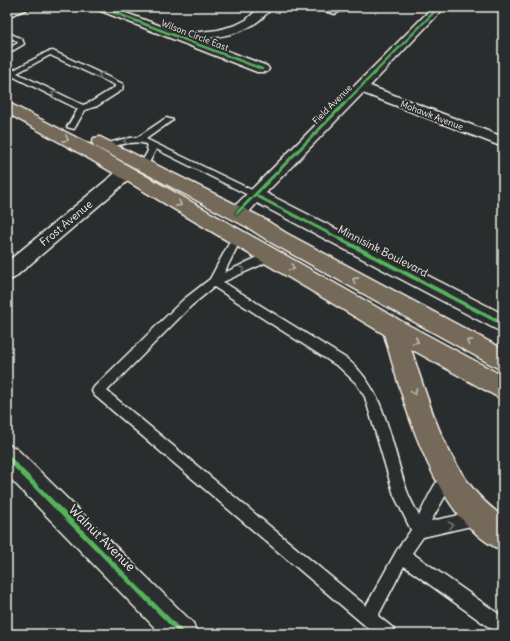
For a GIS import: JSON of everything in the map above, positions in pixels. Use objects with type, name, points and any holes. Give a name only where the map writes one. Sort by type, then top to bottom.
[{"type":"highway","points":[[7,93],[144,166],[237,213],[503,361]]},
{"type":"highway","points":[[7,107],[89,152],[393,328],[503,389]]},
{"type":"highway","points":[[393,328],[404,366],[438,454],[450,477],[459,494],[503,536]]},
{"type":"street","points":[[7,14],[23,7]]},
{"type":"street","name":"Wilson Circle East","points":[[100,7],[262,69]]},
{"type":"street","points":[[181,38],[221,33],[245,26],[260,16],[266,7]]},
{"type":"street","points":[[321,7],[335,11]]},
{"type":"street","name":"Field Avenue","points":[[237,213],[439,7]]},
{"type":"street","name":"Mohawk Avenue","points":[[360,87],[503,142]]},
{"type":"street","name":"Frost Avenue","points":[[7,273],[125,174]]},
{"type":"street","name":"Minnisink Boulevard","points":[[255,195],[503,324]]},
{"type":"street","name":"Walnut Avenue","points":[[7,457],[182,634]]},
{"type":"lane","points":[[7,34],[20,40],[21,44],[7,52]]},
{"type":"lane","points":[[10,75],[48,53],[54,53],[119,84],[119,88],[94,104],[82,108],[71,127]]},
{"type":"lane","points":[[10,75],[82,108]]},
{"type":"lane","points":[[141,139],[168,120]]},
{"type":"lane","points":[[106,146],[126,140],[141,139],[255,195]]},
{"type":"lane","points":[[144,166],[152,151],[150,143]]},
{"type":"lane","points":[[214,282],[238,237]]},
{"type":"lane","points":[[270,256],[214,282],[187,303],[98,391],[387,634]]},
{"type":"lane","points":[[214,282],[343,363],[357,374],[366,386],[372,399],[402,495],[419,531]]},
{"type":"lane","points":[[368,619],[402,554],[419,531],[434,500],[450,477]]},
{"type":"lane","points":[[419,531],[482,517]]},
{"type":"lane","points":[[402,554],[503,627]]},
{"type":"cycle path","points":[[100,7],[262,69]]},
{"type":"cycle path","points":[[237,213],[439,7]]},
{"type":"cycle path","points":[[255,195],[503,324]]},
{"type":"cycle path","points":[[7,457],[182,634]]}]
